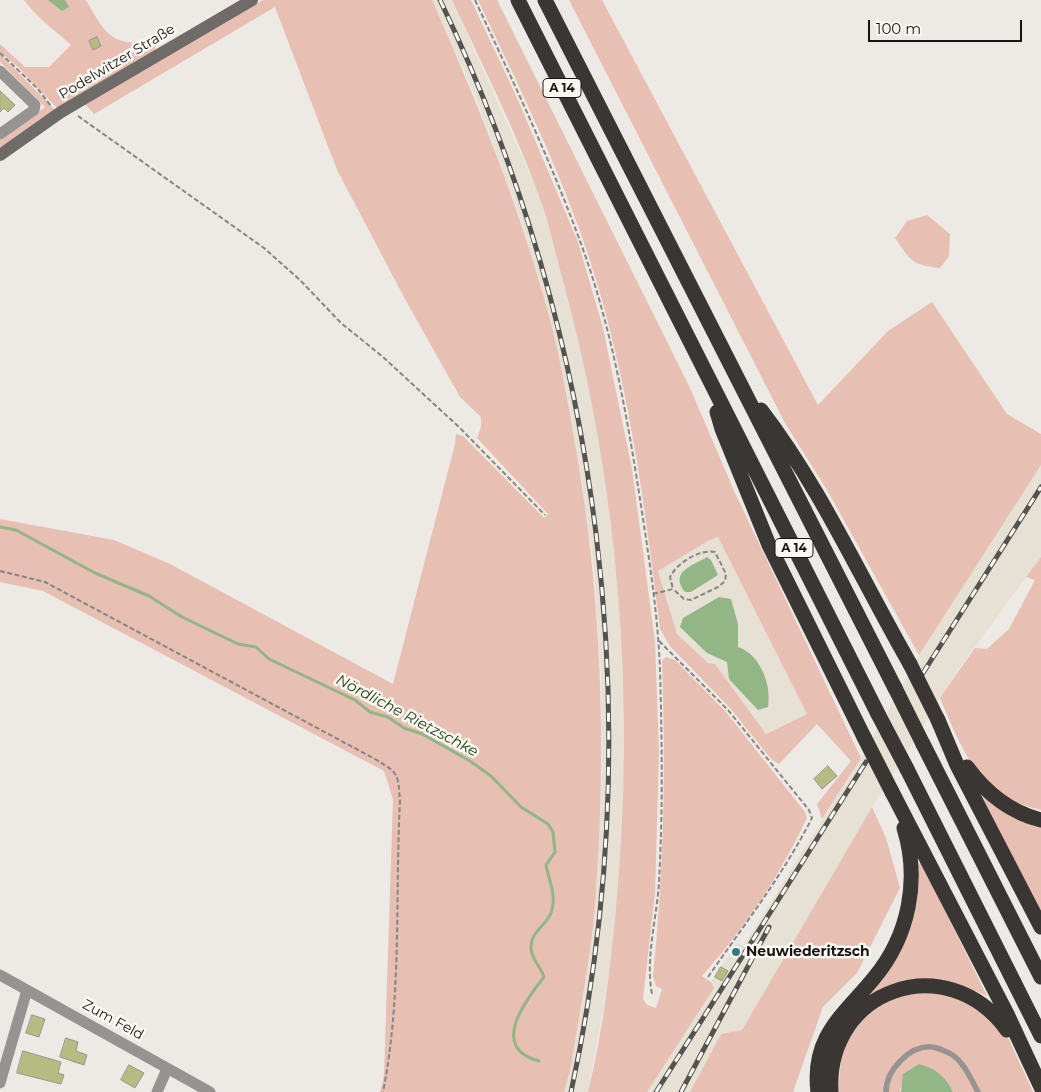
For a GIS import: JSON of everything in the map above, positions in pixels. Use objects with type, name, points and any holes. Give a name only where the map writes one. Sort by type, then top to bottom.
[{"type":"highway","name":"A 14","points":[[518,0],[709,382],[1041,1036]]},
{"type":"highway","name":"A 14","points":[[545,0],[1041,977]]},
{"type":"highway","points":[[739,381],[783,438],[827,512],[910,664],[938,720],[957,765],[1041,927]]},
{"type":"highway","points":[[709,382],[722,429],[769,545],[892,793],[1007,1014],[1041,1087]]},
{"type":"highway","points":[[938,720],[964,764],[983,788],[1016,811],[1041,820]]},
{"type":"highway","points":[[818,1092],[819,1062],[826,1037],[838,1017],[874,978],[894,950],[910,900],[912,874],[908,842],[894,806],[892,793]]},
{"type":"highway","points":[[831,1092],[830,1076],[834,1055],[839,1041],[852,1019],[861,1010],[885,994],[914,986],[952,988],[973,997],[1002,1022],[1028,1060]]},
{"type":"street","name":"Podelwitzer Straße","points":[[0,155],[64,111],[252,0]]},
{"type":"street","points":[[0,71],[35,105],[34,110],[0,134]]},
{"type":"street","name":"Zum Feld","points":[[0,974],[210,1092]]},
{"type":"street","points":[[0,1083],[27,990]]},
{"type":"street","points":[[157,1092],[167,1069]]},
{"type":"lane","points":[[886,1092],[890,1076],[899,1062],[912,1052],[932,1047],[952,1054],[967,1070],[978,1092]]},
{"type":"path","points":[[475,0],[562,196],[595,287],[619,385],[635,468],[658,641],[662,752],[658,894],[649,977],[652,994]]},
{"type":"path","points":[[0,53],[37,88],[52,107],[64,111],[264,248],[300,280],[341,323],[384,357],[460,428],[546,515]]},
{"type":"path","points":[[705,550],[715,552],[726,574],[725,581],[718,587],[692,600],[684,599],[673,589],[670,577],[674,568],[705,550]]},
{"type":"path","points":[[0,571],[45,582],[375,759],[390,768],[398,776],[400,801],[396,963],[392,1024],[383,1092]]},
{"type":"path","points":[[653,594],[673,589]]},
{"type":"path","points":[[658,641],[728,710],[809,810],[812,818],[798,847],[748,923],[708,976]]},
{"type":"shaded area","points":[[24,0],[86,0],[105,30],[118,40],[153,43],[156,50],[58,109],[17,66],[0,52],[0,44],[25,67],[49,67],[71,45],[40,18]]},
{"type":"shaded area","points":[[48,0],[65,0],[69,7],[62,11]]},
{"type":"shaded area","points":[[263,0],[432,0],[464,73],[507,184],[533,260],[549,316],[558,352],[584,500],[591,558],[600,673],[601,788],[595,904],[588,965],[571,1067],[564,1092],[380,1092],[384,1075],[393,799],[384,771],[43,591],[0,582],[0,519],[114,540],[170,564],[393,684],[456,434],[463,436],[544,518],[548,514],[477,438],[481,427],[481,417],[460,397],[405,299],[337,170],[275,7],[94,114],[85,104]]},
{"type":"shaded area","points":[[432,0],[452,0],[540,197],[578,336],[602,454],[617,572],[625,699],[624,828],[610,969],[588,1092],[564,1092],[571,1067],[595,907],[602,769],[601,671],[594,569],[582,481],[567,392],[545,301],[518,211],[476,98]]},
{"type":"shaded area","points":[[452,0],[471,0],[518,100],[578,242],[603,328],[632,469],[655,641],[659,752],[655,893],[643,999],[647,1005],[656,1008],[662,989],[656,986],[653,977],[662,858],[664,741],[662,661],[666,657],[675,660],[726,712],[805,812],[807,818],[785,860],[760,901],[732,940],[702,976],[711,982],[714,988],[647,1092],[588,1092],[602,1024],[614,931],[622,830],[624,752],[623,674],[618,596],[610,518],[599,441],[584,364],[543,207],[509,121]]},
{"type":"shaded area","points":[[478,0],[497,0],[690,388],[735,493],[861,758],[822,819],[817,804],[851,761],[817,724],[779,764],[771,759],[730,708],[670,646],[660,629],[636,456],[620,371],[598,286],[573,213],[544,141]],"holes":[[[718,537],[807,714],[766,734],[715,664],[708,663],[677,634],[658,571]]]},
{"type":"shaded area","points":[[569,0],[602,0],[818,405],[888,331],[932,302],[1007,414],[1041,434],[1041,465],[919,655],[827,490],[785,423]]},
{"type":"shaded area","points":[[0,54],[56,111],[0,150],[0,140],[45,107],[0,62]]},
{"type":"shaded area","points":[[927,215],[950,234],[949,256],[940,268],[913,261],[895,238],[907,221]]},
{"type":"shaded area","points":[[1041,465],[1041,557],[961,666],[872,807],[742,1030],[721,1034],[690,1092],[647,1092],[713,988],[711,982],[737,942],[743,946],[861,758],[919,655]]},
{"type":"shaded area","points":[[719,537],[807,714],[766,734],[715,664],[708,663],[677,634],[658,571],[708,541]]},
{"type":"shaded area","points":[[707,557],[711,560],[718,575],[691,592],[685,592],[680,579],[684,570]]},
{"type":"shaded area","points":[[1041,557],[1041,810],[1002,794],[988,783],[966,753],[940,698],[975,648],[987,649],[1009,629],[1035,580],[1026,577]]},
{"type":"shaded area","points":[[719,597],[731,599],[738,624],[738,647],[753,656],[763,671],[768,689],[768,707],[758,710],[729,679],[727,662],[707,653],[680,627],[683,618]]},
{"type":"shaded area","points":[[981,794],[1041,826],[1041,915],[979,797]]},
{"type":"shaded area","points":[[872,807],[886,838],[900,888],[857,973],[823,1007],[793,1092],[690,1092],[721,1034],[742,1030]]},
{"type":"shaded area","points":[[921,862],[987,996],[953,983],[924,980],[895,985],[864,1002],[877,981],[917,867]]},
{"type":"shaded area","points":[[917,991],[949,993],[973,1003],[1007,1035],[1033,1092],[953,1092],[940,1074],[919,1065],[900,1089],[901,1092],[838,1092],[842,1050],[862,1019],[890,999]]},
{"type":"shaded area","points":[[919,1064],[940,1074],[953,1092],[901,1092],[903,1074]]},
{"type":"building","points":[[97,37],[101,46],[93,50],[89,41]]},
{"type":"building","points":[[0,91],[15,105],[8,112],[4,108],[0,112]]},
{"type":"building","points":[[828,766],[837,776],[822,789],[814,779]]},
{"type":"building","points":[[721,967],[728,971],[722,981],[715,977]]},
{"type":"building","points":[[32,1015],[45,1019],[39,1037],[26,1033]]},
{"type":"building","points":[[66,1038],[78,1042],[76,1051],[87,1055],[84,1065],[60,1057]]},
{"type":"building","points":[[23,1051],[61,1062],[58,1073],[64,1075],[61,1084],[17,1073]]},
{"type":"building","points":[[129,1065],[144,1073],[135,1088],[121,1080]]},
{"type":"waterway","name":"Nördliche Rietzschke","points":[[0,527],[16,530],[95,573],[149,596],[182,617],[238,644],[256,647],[269,659],[355,700],[370,712],[388,717],[404,728],[422,734],[470,761],[491,776],[521,807],[548,824],[553,832],[555,852],[546,865],[553,893],[553,904],[550,915],[533,937],[531,943],[533,956],[544,977],[521,1011],[514,1035],[516,1046],[524,1055],[539,1061]]},
{"type":"railway","points":[[440,0],[495,129],[540,262],[574,398],[596,536],[607,675],[607,814],[595,954],[571,1092]]},
{"type":"railway","points":[[923,673],[1041,487]]},
{"type":"railway","points":[[656,1092],[866,762]]},
{"type":"railway","points":[[681,1092],[769,927]]},
{"type":"place","name":"Neuwiederitzsch","points":[[736,952]]}]
